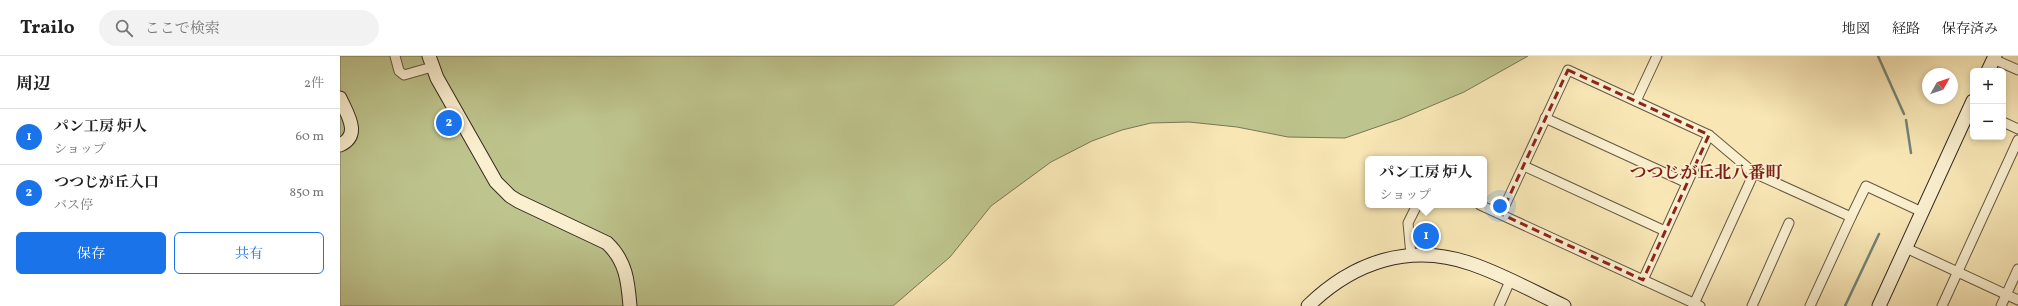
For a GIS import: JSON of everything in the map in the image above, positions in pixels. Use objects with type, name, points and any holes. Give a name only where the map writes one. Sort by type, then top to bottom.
[{"type":"street","points":[[394,56],[399,71],[404,75],[430,61],[496,182],[510,196],[607,243],[617,254],[624,267],[628,280],[630,306]]},
{"type":"street","points":[[1636,101],[1657,56]]},
{"type":"street","points":[[1989,68],[1994,57],[2018,70]]},
{"type":"street","points":[[1501,214],[1568,70],[1709,135],[1754,173],[1851,217]]},
{"type":"street","points":[[340,98],[352,126],[350,139],[340,145]]},
{"type":"street","points":[[1879,306],[1970,109]]},
{"type":"street","points":[[1545,118],[1687,183]]},
{"type":"street","points":[[2006,123],[2018,129]]},
{"type":"street","points":[[1643,280],[1709,135]]},
{"type":"street","points":[[1942,306],[2018,140]]},
{"type":"street","points":[[1524,166],[1665,231]]},
{"type":"street","points":[[1487,208],[1697,305],[1754,173]]},
{"type":"street","points":[[1810,306],[1866,186],[1922,212]]},
{"type":"street","points":[[1411,255],[1408,223],[1416,208]]},
{"type":"street","points":[[1752,306],[1789,223]]},
{"type":"street","points":[[1906,248],[2018,300]]},
{"type":"street","points":[[1308,306],[1338,280],[1355,270],[1379,261],[1411,255],[1439,256],[1462,260],[1510,281],[1539,301],[1564,306]]},
{"type":"street","points":[[2001,306],[2018,269]]},
{"type":"street","points":[[1499,306],[1510,281]]},
{"type":"highlighted area","points":[[1568,70],[1709,135],[1643,280],[1501,214]]},
{"type":"green space","points":[[340,56],[1528,56],[1464,92],[1400,119],[1345,138],[1288,137],[1237,127],[1189,122],[1151,123],[1122,130],[1092,141],[1051,162],[991,206],[950,257],[893,306],[340,306]]},
{"type":"waterway","points":[[1878,56],[1904,114]]},
{"type":"waterway","points":[[1906,120],[1911,153]]},
{"type":"waterway","points":[[1845,306],[1879,234]]},
{"type":"place","name":"つつじが丘入口","points":[[449,123]]},
{"type":"place","name":"パン工房 炉人","points":[[1426,236]]},
{"type":"district","name":"つつじが丘北八番町","points":[[1706,173]]}]
